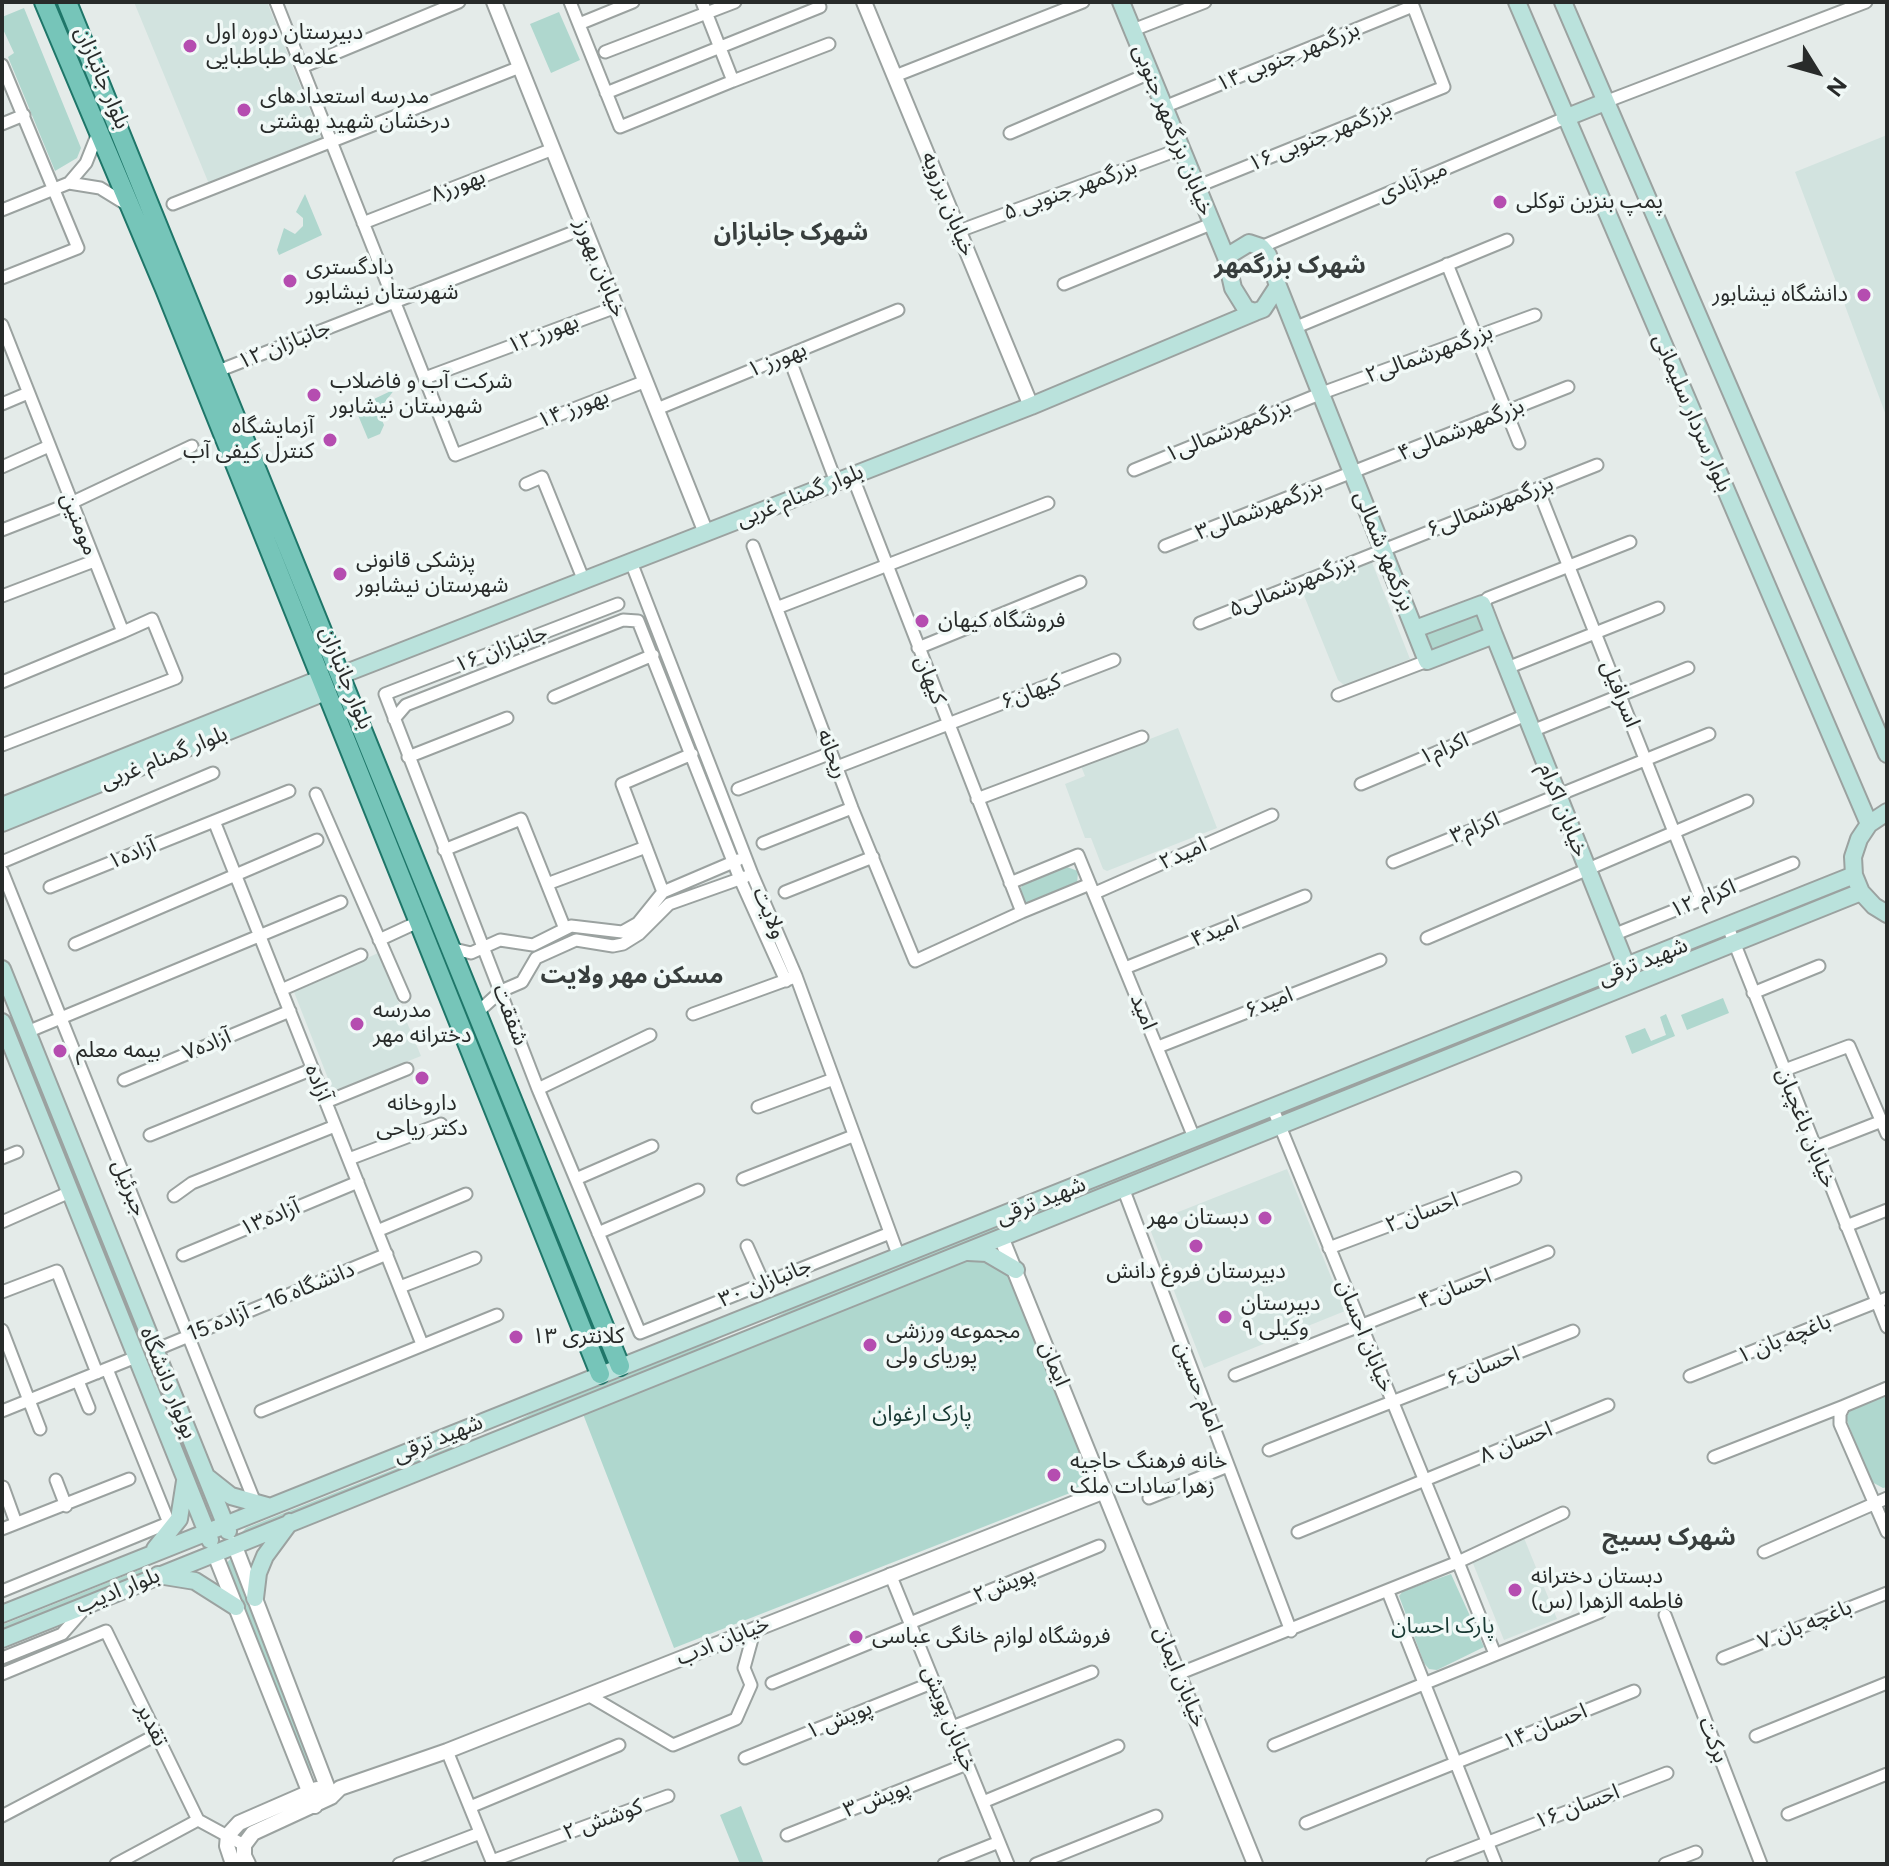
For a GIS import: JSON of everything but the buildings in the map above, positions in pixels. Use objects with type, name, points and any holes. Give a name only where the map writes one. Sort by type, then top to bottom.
[{"type":"main road","name":"بلوار جانبازان","points":[[44,2],[126,204],[165,289],[274,565],[314,689],[374,813],[600,1374]]},
{"type":"main road","name":"بلوار جانبازان","points":[[67,2],[454,949],[620,1366]]},
{"type":"main road","name":"خیابان بزرگمهر جنوبی","points":[[1121,2],[1226,257],[1239,300],[1246,309],[1259,310]]},
{"type":"main road","name":"بلوار سردار سلیمانی","points":[[1517,2],[1869,824]]},
{"type":"main road","name":"بلوار سردار سلیمانی","points":[[1563,2],[1887,754]]},
{"type":"main road","points":[[1565,118],[1605,102]]},
{"type":"main road","points":[[1226,257],[1249,243],[1261,247]]},
{"type":"main road","name":"بزرگمهر شمالی","points":[[1261,247],[1278,278],[1278,286],[1294,328],[1415,629]]},
{"type":"main road","points":[[1278,286],[1259,310],[1282,316],[1294,328]]},
{"type":"main road","name":"بلوار گمنام غربی","points":[[341,675],[1031,406],[1259,310]]},
{"type":"main road","points":[[274,565],[278,556],[293,556]]},
{"type":"main road","points":[[1482,604],[1415,629],[1427,661],[1494,635]]},
{"type":"main road","name":"خیابان اکرام","points":[[1482,604],[1634,984]]},
{"type":"main road","name":"بلوار گمنام غربی","points":[[2,806],[314,689]]},
{"type":"main road","name":"بلوار گمنام غربی","points":[[2,823],[314,689]]},
{"type":"main road","points":[[374,813],[394,804]]},
{"type":"main road","points":[[1887,812],[1869,824],[1859,839],[1853,857],[1854,875],[1861,892],[1887,914]]},
{"type":"main road","name":"شهید ترقی","points":[[234,1544],[1123,1188],[1276,1117],[1854,875]]},
{"type":"main road","name":"شهید ترقی","points":[[225,1524],[262,1506],[1195,1140],[1276,1117],[1634,984],[1861,892]]},
{"type":"main road","name":"بولوار دانشگاه","points":[[2,969],[234,1544]]},
{"type":"main road","name":"بولوار دانشگاه","points":[[2,1022],[5,1040],[70,1192],[214,1552]]},
{"type":"main road","points":[[550,1249],[569,1241]]},
{"type":"main road","points":[[962,1252],[987,1253],[1016,1270]]},
{"type":"main road","points":[[740,1320],[748,1336]]},
{"type":"main road","points":[[474,1424],[482,1445]]},
{"type":"main road","points":[[206,1476],[231,1496],[262,1506]]},
{"type":"main road","points":[[186,1480],[170,1534],[149,1555],[158,1575],[195,1581],[236,1607]]},
{"type":"main road","points":[[255,1598],[258,1573],[265,1556],[290,1521]]},
{"type":"main road","name":"بلوار ادیب","points":[[2,1614],[225,1524]]},
{"type":"main road","name":"بلوار ادیب","points":[[2,1639],[234,1544]]},
{"type":"street","points":[[276,2],[425,378]]},
{"type":"street","points":[[302,67],[459,2]]},
{"type":"street","name":"خیابان بهورز","points":[[494,2],[706,533]]},
{"type":"street","points":[[570,2],[620,127],[829,44]]},
{"type":"street","points":[[579,24],[633,2]]},
{"type":"street","points":[[605,52],[704,8],[735,2]]},
{"type":"street","name":"خیابان برزویه","points":[[864,2],[1031,406]]},
{"type":"street","points":[[895,76],[1083,2]]},
{"type":"street","points":[[1133,30],[1205,2]]},
{"type":"street","points":[[1605,102],[1866,2]]},
{"type":"street","name":"بزرگمهر جنوبی ۱۴","points":[[1164,107],[1413,6],[1444,87]]},
{"type":"street","points":[[606,93],[820,7]]},
{"type":"street","points":[[704,8],[733,81]]},
{"type":"street","points":[[2,65],[78,248],[2,278]]},
{"type":"street","points":[[173,204],[520,67]]},
{"type":"street","points":[[1010,133],[1150,73]]},
{"type":"street","name":"بزرگمهر جنوبی ۱۶","points":[[1196,187],[1444,87]]},
{"type":"street","points":[[2,124],[24,115]]},
{"type":"street","name":"میرآبادی","points":[[1261,247],[1565,118]]},
{"type":"street","points":[[2,210],[69,183],[86,163],[98,132]]},
{"type":"street","name":"بهورز۸","points":[[363,223],[553,149]]},
{"type":"street","name":"بزرگمهر جنوبی ۵","points":[[959,231],[1180,149]]},
{"type":"street","points":[[69,183],[100,188],[126,204]]},
{"type":"street","points":[[1064,284],[1211,224]]},
{"type":"street","name":"جانبازان ۱۲","points":[[218,371],[584,228]]},
{"type":"street","points":[[1294,328],[1507,240]]},
{"type":"street","points":[[1447,264],[1519,443]]},
{"type":"street","name":"بهورز ۱۲","points":[[425,378],[616,307]]},
{"type":"street","name":"بهورز ۱","points":[[657,409],[898,310]]},
{"type":"street","name":"بزرگمهرشمالی۲","points":[[1322,393],[1535,315]]},
{"type":"street","name":"مومنین","points":[[2,325],[4,339],[123,632]]},
{"type":"street","name":"کیهان","points":[[788,355],[886,567],[1010,883]]},
{"type":"street","name":"بهورز ۱۴","points":[[425,378],[455,455],[646,381]]},
{"type":"street","name":"بزرگمهرشمالی۴","points":[[1354,473],[1568,387]]},
{"type":"street","points":[[2,404],[28,393]]},
{"type":"street","name":"بزرگمهرشمالی۱","points":[[1134,470],[1322,393]]},
{"type":"street","points":[[2,530],[71,503],[192,446]]},
{"type":"street","points":[[2,467],[47,447]]},
{"type":"street","name":"بزرگمهرشمالی۶","points":[[1383,549],[1597,465]]},
{"type":"street","name":"بزرگمهرشمالی۳","points":[[1165,546],[1354,473]]},
{"type":"street","points":[[526,484],[542,477],[584,581]]},
{"type":"street","name":"اسرافیل","points":[[1538,489],[1701,900]]},
{"type":"street","points":[[779,607],[1048,503]]},
{"type":"street","points":[[1482,604],[1488,598],[1630,542]]},
{"type":"street","name":"ریحانه","points":[[753,546],[779,607],[852,808],[915,961],[1022,912]]},
{"type":"street","name":"بزرگمهرشمالی۵","points":[[1200,623],[1383,549]]},
{"type":"street","points":[[2,596],[94,561]]},
{"type":"street","name":"ولایت","points":[[631,562],[746,876],[791,978],[899,1257]]},
{"type":"street","points":[[918,648],[1080,582]]},
{"type":"street","name":"جانبازان ۱۶","points":[[385,694],[618,604]]},
{"type":"street","points":[[1507,668],[1658,608]]},
{"type":"street","points":[[2,682],[152,619],[176,678],[2,745]]},
{"type":"street","points":[[394,719],[406,705],[623,620],[638,621],[692,754],[740,860],[663,892],[631,929],[607,932],[571,926],[533,945],[500,940],[471,953],[454,949]]},
{"type":"street","points":[[554,697],[653,655]]},
{"type":"street","name":"کیهان۶","points":[[837,767],[1114,660]]},
{"type":"street","points":[[1338,695],[1427,661]]},
{"type":"street","name":"اکرام۱","points":[[1361,784],[1529,723],[1621,696],[1688,668]]},
{"type":"street","name":"شفقت","points":[[385,694],[538,1089],[640,1333]]},
{"type":"street","points":[[408,757],[507,718]]},
{"type":"street","name":"اکرام۳","points":[[1393,862],[1709,734]]},
{"type":"street","points":[[977,799],[1142,737]]},
{"type":"street","points":[[738,789],[831,753]]},
{"type":"street","points":[[663,892],[622,784],[692,754]]},
{"type":"street","points":[[2,862],[213,773]]},
{"type":"street","name":"آزاده۱","points":[[50,887],[289,791]]},
{"type":"street","points":[[316,794],[404,996]]},
{"type":"street","points":[[1427,938],[1588,872],[1747,801]]},
{"type":"street","points":[[763,843],[852,808]]},
{"type":"street","name":"امید۲","points":[[1092,888],[1272,815]]},
{"type":"street","points":[[444,850],[521,819],[565,929]]},
{"type":"street","name":"آزاده","points":[[214,821],[422,1344]]},
{"type":"street","points":[[75,944],[317,840]]},
{"type":"street","points":[[547,884],[646,847]]},
{"type":"street","name":"امید","points":[[1010,883],[1078,855],[1195,1140]]},
{"type":"street","points":[[785,892],[873,857]]},
{"type":"street","name":"اکرام ۱۲","points":[[1613,935],[1793,863]]},
{"type":"street","name":"جبرئیل","points":[[2,871],[188,1336],[262,1506]]},
{"type":"street","points":[[478,1012],[501,991],[522,982],[536,958],[576,940],[613,946],[623,944],[639,934],[669,904],[746,876]]},
{"type":"street","points":[[1010,883],[1022,912],[1092,888]]},
{"type":"street","name":"امید۴","points":[[1125,968],[1305,896]]},
{"type":"street","points":[[27,1032],[341,902]]},
{"type":"street","points":[[379,940],[418,922]]},
{"type":"street","name":"خیابان باغچبان","points":[[1728,927],[1813,1148],[1882,1300],[1887,1327]]},
{"type":"street","points":[[281,990],[361,955]]},
{"type":"street","name":"امید۶","points":[[1158,1047],[1380,960]]},
{"type":"street","points":[[1753,993],[1819,966]]},
{"type":"street","points":[[693,1014],[791,978]]},
{"type":"street","name":"آزاده۷","points":[[124,1080],[290,1011]]},
{"type":"street","points":[[538,1089],[650,1035]]},
{"type":"street","points":[[1782,1071],[1849,1046],[1887,1134]]},
{"type":"street","points":[[150,1135],[313,1069]]},
{"type":"street","points":[[326,1102],[407,1069]]},
{"type":"street","points":[[758,1107],[831,1080]]},
{"type":"street","name":"خیابان احسان","points":[[1276,1117],[1495,1654]]},
{"type":"street","points":[[1813,1148],[1882,1121]]},
{"type":"street","points":[[349,1159],[441,1124]]},
{"type":"street","points":[[174,1196],[192,1183],[335,1126]]},
{"type":"street","points":[[743,1179],[853,1136]]},
{"type":"street","points":[[576,1179],[652,1146]]},
{"type":"street","points":[[2,1158],[17,1152]]},
{"type":"street","name":"احسان ۲","points":[[1329,1248],[1515,1178]]},
{"type":"street","name":"آزاده۱۳","points":[[183,1255],[358,1182]]},
{"type":"street","name":"امام حسین","points":[[1123,1188],[1291,1631]]},
{"type":"street","points":[[598,1233],[698,1190]]},
{"type":"street","points":[[2,1222],[70,1192]]},
{"type":"street","points":[[377,1231],[466,1194]]},
{"type":"street","points":[[1846,1226],[1887,1210]]},
{"type":"street","name":"جانبازان ۳۰","points":[[640,1333],[890,1233]]},
{"type":"street","name":"ایمان","points":[[1001,1237],[1105,1491]]},
{"type":"street","points":[[747,1246],[764,1284]]},
{"type":"street","name":"احسان ۴","points":[[1235,1375],[1548,1252]]},
{"type":"street","name":"دانشگاه 16 - آزاده 15","points":[[155,1350],[387,1254]]},
{"type":"street","points":[[400,1287],[475,1258]]},
{"type":"street","points":[[2,1292],[57,1271],[174,1521],[2,1591]]},
{"type":"street","name":"باغچه بان ۱","points":[[1690,1376],[1882,1300]]},
{"type":"street","points":[[261,1411],[497,1315]]},
{"type":"street","points":[[2,1330],[40,1429]]},
{"type":"street","name":"احسان ۶","points":[[1269,1450],[1573,1331]]},
{"type":"street","points":[[2,1411],[136,1357]]},
{"type":"street","points":[[78,1381],[89,1408]]},
{"type":"street","points":[[1714,1457],[1887,1388]]},
{"type":"street","name":"احسان ۸","points":[[1298,1532],[1608,1405]]},
{"type":"street","points":[[1844,1406],[1840,1424],[1881,1501],[1887,1532]]},
{"type":"street","points":[[1149,1498],[1228,1466]]},
{"type":"street","points":[[2,1529],[129,1479]]},
{"type":"street","points":[[56,1480],[66,1506]]},
{"type":"street","points":[[3,1487],[16,1523]]},
{"type":"street","name":"خیابان ادب","points":[[312,1799],[447,1751],[1105,1491]]},
{"type":"street","name":"خیابان ایمان","points":[[1105,1491],[1255,1864]]},
{"type":"street","points":[[1764,1552],[1881,1501]]},
{"type":"street","points":[[1178,1674],[1388,1592],[1563,1513]]},
{"type":"street","name":"بولوار دانشگاه","points":[[234,1544],[333,1790]]},
{"type":"street","name":"پویش۲","points":[[772,1683],[1099,1546]]},
{"type":"street","name":"بولوار دانشگاه","points":[[214,1552],[312,1799]]},
{"type":"street","name":"خیابان پویش","points":[[890,1574],[1008,1864]]},
{"type":"street","points":[[1388,1592],[1496,1864]]},
{"type":"street","name":"باغچه بان ۷","points":[[1723,1658],[1887,1593]]},
{"type":"street","points":[[2,1658],[62,1634],[89,1603]]},
{"type":"street","points":[[1274,1745],[1600,1612]]},
{"type":"street","name":"برکت","points":[[1665,1615],[1761,1864]]},
{"type":"street","points":[[588,1695],[673,1745],[736,1719],[751,1685],[744,1668],[755,1628]]},
{"type":"street","name":"تقدیر","points":[[2,1674],[106,1631],[198,1820]]},
{"type":"street","points":[[952,1727],[1092,1672]]},
{"type":"street","name":"پویش ۱","points":[[745,1758],[934,1682]]},
{"type":"street","points":[[1756,1736],[1887,1683]]},
{"type":"street","name":"احسان ۱۴","points":[[1306,1823],[1634,1691]]},
{"type":"street","points":[[2,1816],[156,1735]]},
{"type":"street","points":[[470,1807],[619,1745]]},
{"type":"street","points":[[983,1802],[1118,1746]]},
{"type":"street","points":[[447,1751],[492,1863]]},
{"type":"street","name":"پویش ۳","points":[[787,1835],[967,1764]]},
{"type":"street","name":"احسان ۱۶","points":[[1432,1864],[1667,1773]]},
{"type":"street","points":[[1788,1814],[1887,1774]]},
{"type":"street","name":"کوشش ۲","points":[[492,1863],[668,1796]]},
{"type":"street","points":[[228,1835],[239,1823],[312,1799]]},
{"type":"street","points":[[248,1864],[244,1845],[253,1833],[312,1799]]},
{"type":"street","points":[[1036,1864],[1156,1816]]},
{"type":"street","points":[[116,1864],[198,1820],[244,1845]]},
{"type":"street","points":[[399,1864],[480,1833]]},
{"type":"street","points":[[228,1835],[233,1864]]},
{"type":"street","points":[[944,1864],[999,1842]]},
{"type":"street","points":[[1665,1864],[1696,1852]]},
{"type":"shaded area","name":"مدرسه استعدادهای درخشان شهید بهشتی","points":[[134,2],[267,2],[321,138],[209,184]]},
{"type":"shaded area","name":"دانشگاه نیشابور","points":[[1887,135],[1887,418],[1795,172]]},
{"type":"shaded area","points":[[1371,560],[1410,659],[1345,686],[1338,680],[1301,588]]},
{"type":"shaded area","points":[[1178,728],[1217,828],[1107,871],[1103,869],[1091,838],[1085,838],[1065,784],[1085,776],[1081,766]]},
{"type":"shaded area","name":"مدرسه دخترانه مهر","points":[[378,953],[421,1056],[333,1091],[294,992]]},
{"type":"shaded area","points":[[1287,1169],[1345,1311],[1204,1368],[1148,1224]]},
{"type":"shaded area","name":"دبستان دخترانه فاطمه الزهرا (س)","points":[[1524,1538],[1557,1619],[1504,1640],[1472,1561]]},
{"type":"green space","points":[[24,8],[81,148],[77,158],[55,171],[8,57],[14,53],[2,27],[2,17]]},
{"type":"green space","points":[[559,12],[580,60],[551,73],[530,24]]},
{"type":"green space","points":[[305,194],[322,235],[279,255],[277,250],[284,228],[295,234],[303,226],[303,218],[296,212]]},
{"type":"green space","points":[[395,389],[378,411],[384,425],[380,434],[368,439],[355,408]]},
{"type":"green space","points":[[1477,612],[1486,626],[1483,630],[1438,648],[1431,648],[1425,641],[1425,634],[1430,630]]},
{"type":"green space","points":[[393,835],[402,845],[558,1232],[554,1237]]},
{"type":"green space","points":[[1067,867],[1078,871],[1077,885],[1031,904],[1020,900],[1018,891],[1023,885]]},
{"type":"green space","points":[[1618,978],[1616,984],[1301,1110],[1298,1108]]},
{"type":"green space","points":[[1723,998],[1729,1013],[1687,1030],[1681,1015]]},
{"type":"green space","points":[[1666,1014],[1675,1036],[1632,1054],[1625,1036],[1645,1028],[1651,1041],[1666,1035],[1660,1017]]},
{"type":"green space","points":[[23,1053],[29,1055],[138,1327],[132,1326]]},
{"type":"green space","points":[[1257,1119],[1264,1119],[1263,1124],[756,1327],[805,1302]]},
{"type":"green space","name":"پارک ارغوان","points":[[980,1256],[1005,1268],[1084,1462],[1085,1478],[1081,1485],[1070,1493],[674,1648],[583,1414]]},
{"type":"green space","points":[[732,1331],[694,1353],[490,1435],[532,1413]]},
{"type":"green space","points":[[1887,1393],[1887,1487],[1883,1488],[1870,1481],[1846,1418],[1852,1407]]},
{"type":"green space","points":[[466,1441],[419,1464],[241,1533],[246,1528]]},
{"type":"green space","points":[[231,1558],[314,1768],[310,1771],[226,1564]]},
{"type":"green space","points":[[149,1566],[152,1573],[2,1633],[2,1625]]},
{"type":"green space","name":"پارک احسان","points":[[1451,1574],[1484,1647],[1437,1670],[1429,1669],[1399,1596],[1403,1591]]},
{"type":"green space","points":[[741,1806],[764,1864],[740,1864],[720,1815]]},
{"type":"place","name":"دبیرستان دوره اول علامه طباطبایی","points":[[190,46]]},
{"type":"place","name":"مدرسه استعدادهای درخشان شهید بهشتی","points":[[244,110]]},
{"type":"place","name":"پمپ بنزین توکلی","points":[[1500,202]]},
{"type":"place","name":"دادگستری شهرستان نیشابور","points":[[290,281]]},
{"type":"place","name":"دانشگاه نیشابور","points":[[1864,295]]},
{"type":"place","name":"شرکت آب و فاضلاب شهرستان نیشابور","points":[[314,395]]},
{"type":"place","name":"آزمایشگاه کنترل کیفی آب","points":[[330,440]]},
{"type":"place","name":"پزشکی قانونی شهرستان نیشابور","points":[[340,574]]},
{"type":"place","name":"فروشگاه کیهان","points":[[922,621]]},
{"type":"place","name":"مدرسه دخترانه مهر","points":[[357,1024]]},
{"type":"place","name":"بیمه معلم","points":[[60,1051]]},
{"type":"place","name":"داروخانه دکتر ریاحی","points":[[422,1078]]},
{"type":"place","name":"دبستان مهر","points":[[1265,1218]]},
{"type":"place","name":"دبیرستان فروغ دانش","points":[[1196,1246]]},
{"type":"place","name":"دبیرستان وکیلی ۹","points":[[1225,1317]]},
{"type":"place","name":"کلانتری ۱۳","points":[[516,1337]]},
{"type":"place","name":"مجموعه ورزشی پوریای ولی","points":[[870,1345]]},
{"type":"place","name":"خانه فرهنگ حاجیه زهرا سادات ملک","points":[[1054,1475]]},
{"type":"place","name":"دبستان دخترانه فاطمه الزهرا (س)","points":[[1515,1590]]},
{"type":"place","name":"فروشگاه لوازم خانگی عباسی","points":[[856,1637]]},
{"type":"district","name":"شهرک جانبازان","points":[[791,233]]},
{"type":"district","name":"شهرک بزرگمهر","points":[[1290,266]]},
{"type":"district","name":"مسکن مهر ولایت","points":[[632,976]]},
{"type":"district","name":"شهرک بسیج","points":[[1669,1538]]}]
